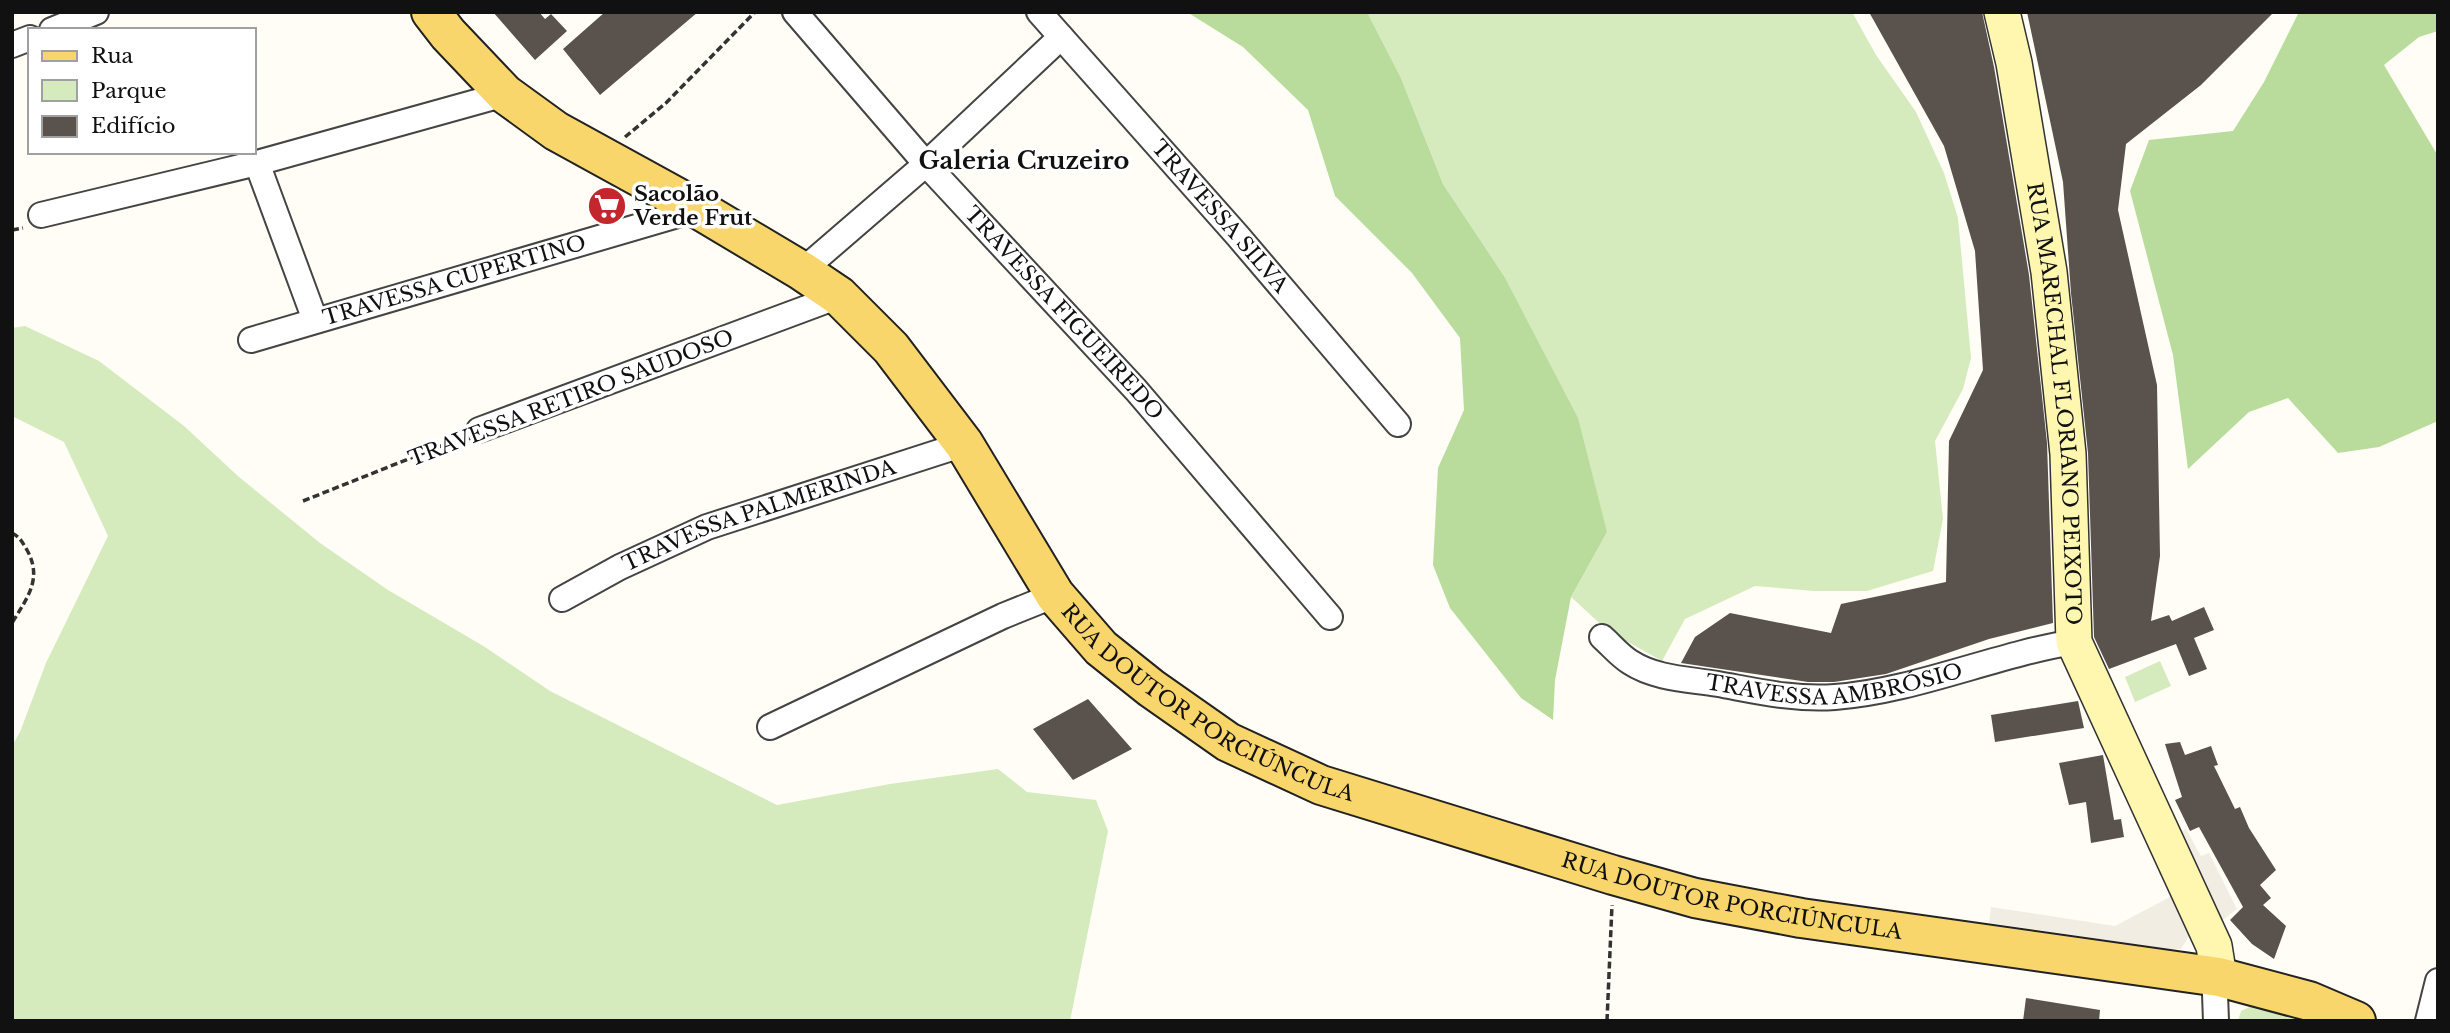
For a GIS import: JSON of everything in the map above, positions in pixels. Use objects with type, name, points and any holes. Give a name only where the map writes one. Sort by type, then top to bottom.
[{"type":"main road","name":"RUA DOUTOR PORCIÚNCULA","points":[[431,12],[448,34],[505,94],[556,131],[698,209],[839,296],[891,348],[964,444],[1055,595],[1101,648],[1151,688],[1228,742],[1321,785],[1695,898],[1801,918],[2219,976],[2309,1001],[2356,1021]]},
{"type":"main road","name":"RUA MARECHAL FLORIANO PEIXOTO","points":[[2002,12],[2014,63],[2049,272],[2068,454],[2074,642],[2214,946],[2219,976]]},
{"type":"street","points":[[57,28],[96,12]]},
{"type":"street","name":"TRAVESSA FIGUEIREDO","points":[[795,12],[926,164],[1136,390],[1331,617]]},
{"type":"street","name":"TRAVESSA SILVA","points":[[1039,12],[1237,235],[1398,424]]},
{"type":"street","points":[[802,271],[926,164],[1061,37]]},
{"type":"street","points":[[41,215],[257,163],[505,94]]},
{"type":"street","points":[[257,163],[315,320]]},
{"type":"street","name":"TRAVESSA CUPERTINO","points":[[251,340],[698,209]]},
{"type":"street","name":"TRAVESSA RETIRO SAUDOSO","points":[[479,430],[839,296]]},
{"type":"street","name":"TRAVESSA PALMERINDA","points":[[562,599],[620,567],[707,527],[964,444]]},
{"type":"street","points":[[770,727],[1055,595]]},
{"type":"street","name":"TRAVESSA AMBRÓSIO","points":[[1602,637],[1630,662],[1655,673],[1770,695],[1800,698],[1877,692],[2036,648],[2074,642]]},
{"type":"street","points":[[2216,1021],[2215,994],[2219,976]]},
{"type":"street","points":[[2428,1021],[2438,981]]},
{"type":"path","points":[[603,156],[666,103],[755,12]]},
{"type":"path","name":"TRAVESSA RETIRO SAUDOSO","points":[[303,501],[479,430]]},
{"type":"path","points":[[12,533],[20,537],[33,561],[34,585],[12,623]]},
{"type":"path","points":[[1606,1021],[1613,875]]},
{"type":"green space","points":[[1187,12],[1367,12],[1401,78],[1443,184],[1504,276],[1578,418],[1607,532],[1571,597],[1555,680],[1553,720],[1521,698],[1450,608],[1433,565],[1438,468],[1464,410],[1460,338],[1412,273],[1335,196],[1308,110],[1243,47]]},
{"type":"green space","points":[[1367,12],[1852,12],[1876,55],[1916,112],[1944,173],[1958,218],[1971,358],[1963,389],[1935,441],[1943,519],[1933,571],[1867,591],[1814,591],[1755,586],[1685,619],[1662,661],[1607,630],[1571,597],[1607,532],[1504,276],[1443,184],[1401,78]]},
{"type":"green space","points":[[2299,12],[2438,12],[2438,31],[2419,37],[2384,65],[2438,156],[2438,421],[2379,447],[2338,453],[2288,398],[2249,412],[2188,469],[2173,355],[2130,191],[2149,140],[2233,131],[2264,82]]},
{"type":"green space","points":[[25,326],[99,361],[184,426],[239,477],[320,543],[388,590],[485,647],[550,691],[777,805],[890,784],[998,769],[1027,792],[1096,800],[1108,831],[1070,1021],[12,1021],[12,746],[46,663],[108,536],[64,442],[12,416],[12,328]]},
{"type":"green space","points":[[2160,661],[2171,686],[2135,702],[2125,677]]},
{"type":"green space","points":[[2256,1004],[2303,1021],[2238,1021],[2241,1011]]},
{"type":"shaded area","points":[[2186,829],[2201,856],[2209,853],[2237,909],[2219,923],[2177,833]]},
{"type":"shaded area","points":[[2177,890],[2191,933],[2181,949],[1989,923],[1991,907],[2115,926],[2170,897]]},
{"type":"building","points":[[493,12],[539,12],[545,19],[551,14],[567,31],[535,60]]},
{"type":"building","points":[[605,12],[698,12],[600,95],[563,49]]},
{"type":"building","points":[[1869,12],[1982,12],[1994,67],[2029,275],[2047,443],[2053,623],[1989,639],[1886,674],[1834,682],[1808,682],[1681,663],[1695,637],[1730,613],[1831,633],[1841,604],[1946,582],[1949,441],[1983,370],[1975,251],[1944,146]]},
{"type":"building","points":[[2027,12],[2274,12],[2201,85],[2126,144],[2118,210],[2157,385],[2160,556],[2151,621],[2169,615],[2172,621],[2204,607],[2214,630],[2194,638],[2207,669],[2189,676],[2176,644],[2109,669],[2094,637],[2088,453],[2071,293],[2063,182]]},
{"type":"building","points":[[1088,699],[1132,749],[1073,780],[1033,729]]},
{"type":"building","points":[[2078,701],[2084,728],[1995,742],[1991,715]]},
{"type":"building","points":[[2180,742],[2185,755],[2211,746],[2218,765],[2214,766],[2235,809],[2240,807],[2249,828],[2276,870],[2260,885],[2271,898],[2263,905],[2286,926],[2274,959],[2252,944],[2230,920],[2243,907],[2199,827],[2190,831],[2175,800],[2182,797],[2165,744]]},
{"type":"building","points":[[2103,755],[2114,820],[2121,819],[2124,837],[2091,843],[2086,802],[2069,805],[2059,763]]},
{"type":"building","points":[[2026,998],[2100,1010],[2099,1021],[2023,1021]]},
{"type":"place","name":"Sacolão Verde Frut","points":[[607,206]]},
{"type":"district","name":"Galeria Cruzeiro","points":[[1024,160]]}]
